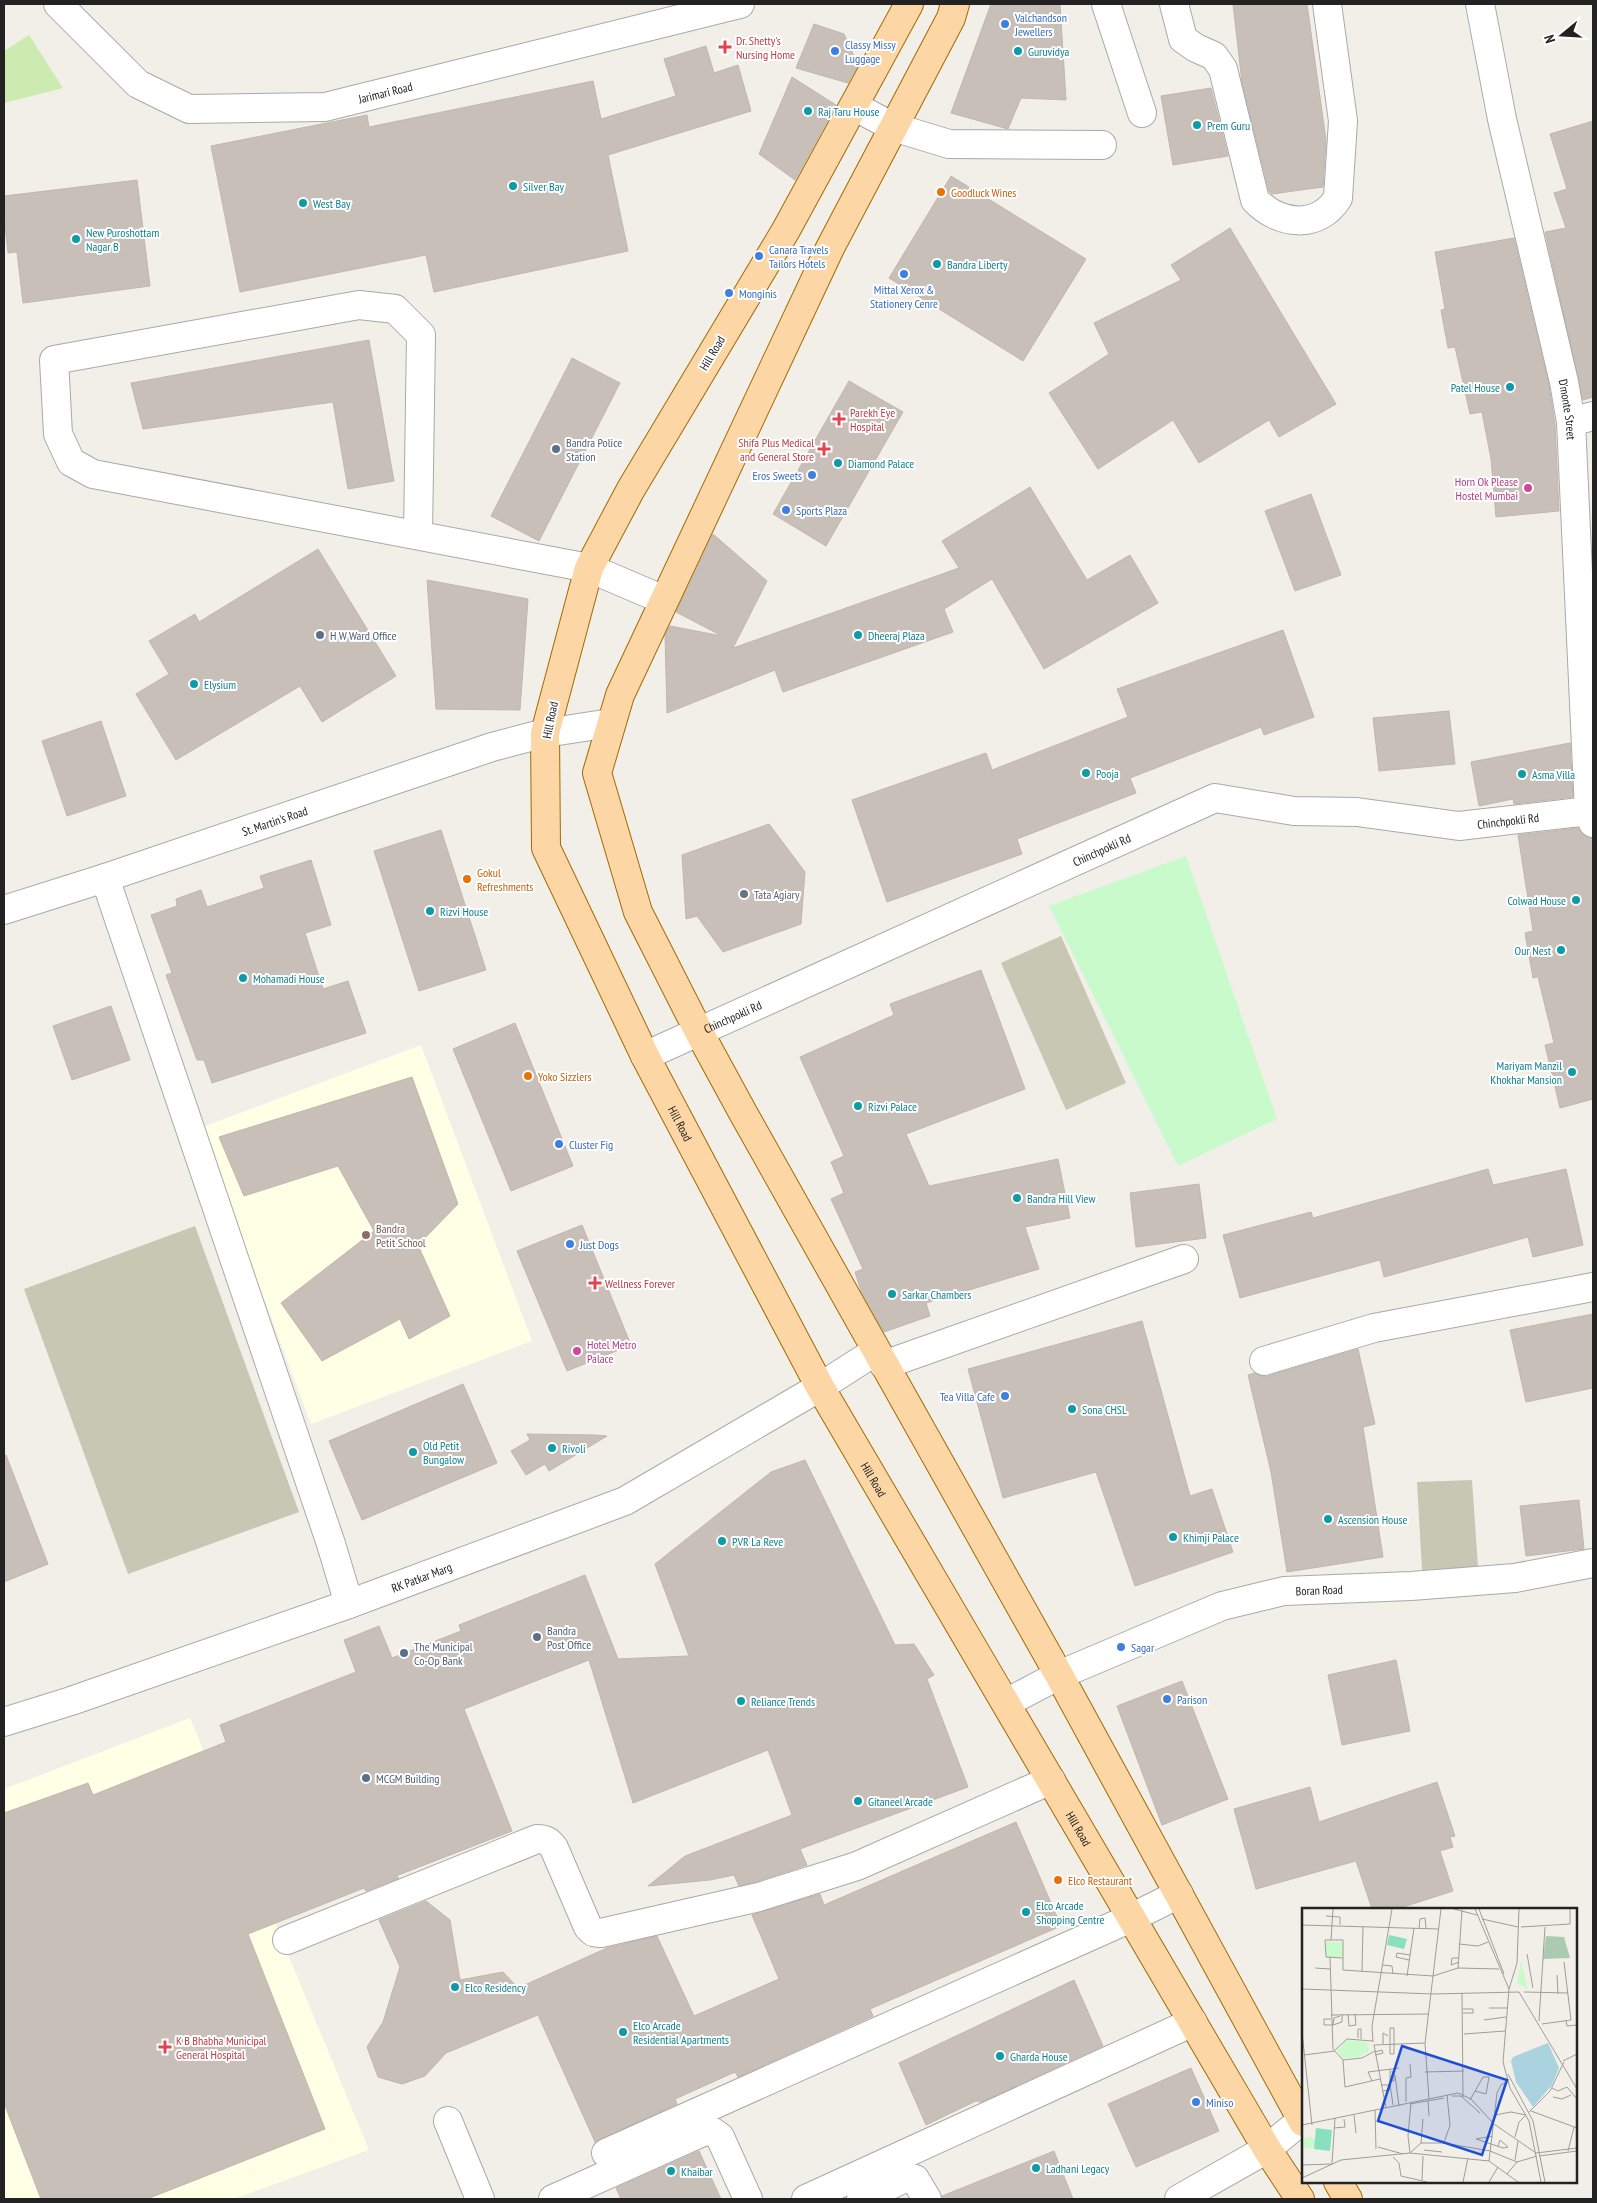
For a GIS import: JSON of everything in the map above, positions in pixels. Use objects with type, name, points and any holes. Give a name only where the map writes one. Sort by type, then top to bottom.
[{"type":"main road","name":"Hill Road","points":[[909,4],[786,230],[631,488],[589,568],[545,733],[546,848],[645,1056],[820,1386],[1267,2149],[1300,2199]]},
{"type":"main road","points":[[955,4],[951,18],[830,248],[664,600],[620,695],[597,773],[638,912],[699,1032],[880,1358],[1060,1675],[1302,2121]]},
{"type":"main road","points":[[1339,2183],[1348,2199]]},
{"type":"street","name":"Jarimari Road","points":[[58,4],[138,84],[189,109],[325,107],[740,4]]},
{"type":"street","points":[[1106,4],[1142,113]]},
{"type":"street","points":[[1174,4],[1183,39],[1196,48],[1214,56],[1223,69],[1255,200],[1268,211],[1289,219],[1307,220],[1319,216],[1331,208],[1338,198],[1344,121],[1327,4]]},
{"type":"street","name":"D'monte Street","points":[[1480,4],[1502,119],[1562,372],[1582,419],[1591,817]]},
{"type":"street","points":[[854,106],[893,127],[949,144],[1102,145]]},
{"type":"street","points":[[418,535],[421,335],[395,309],[359,305],[54,360],[58,434],[71,462],[93,474],[589,568],[664,600]]},
{"type":"street","name":"St. Martin's Road","points":[[4,910],[106,878],[482,750],[545,733],[611,723]]},
{"type":"street","name":"Chinchpokli Rd","points":[[645,1056],[1214,798],[1294,811],[1357,812],[1459,826],[1591,817]]},
{"type":"street","points":[[106,878],[328,1535],[349,1604]]},
{"type":"street","name":"RK Patkar Marg","points":[[4,1722],[71,1702],[349,1604],[625,1501],[820,1386],[880,1358],[1184,1259]]},
{"type":"street","points":[[1264,1361],[1374,1328],[1593,1287]]},
{"type":"street","name":"Boran Road","points":[[1006,1703],[1060,1675],[1222,1606],[1284,1591],[1411,1586],[1515,1578],[1593,1563]]},
{"type":"street","points":[[287,1940],[536,1839],[544,1839],[551,1843],[588,1927],[593,1932],[601,1933],[759,1897],[857,1866],[1051,1780]]},
{"type":"street","points":[[606,2153],[1131,1918],[1179,1894]]},
{"type":"street","points":[[806,2199],[1193,2022]]},
{"type":"street","points":[[448,2121],[480,2199]]},
{"type":"street","points":[[1179,2199],[1267,2149],[1302,2121]]},
{"type":"street","points":[[553,2199],[705,2131],[713,2132],[720,2137],[748,2199]]},
{"type":"street","points":[[862,2199],[907,2177],[915,2179],[927,2199]]},
{"type":"shaded area","points":[[1061,936],[1126,1083],[1066,1110],[1001,963]]},
{"type":"shaded area","name":"Bandra Petit School","points":[[421,1045],[532,1341],[311,1424],[200,1128]]},
{"type":"shaded area","points":[[195,1226],[299,1512],[128,1574],[24,1289]]},
{"type":"shaded area","points":[[1472,1480],[1478,1567],[1422,1570],[1417,1482]]},
{"type":"shaded area","name":"K B Bhabha Municipal General Hospital","points":[[190,1718],[369,2150],[233,2199],[4,2199],[4,1789]]},
{"type":"green space","points":[[29,35],[63,88],[4,103],[4,51]]},
{"type":"green space","points":[[1186,856],[1277,1119],[1178,1166],[1049,906]]},
{"type":"building","name":"Guruvidya","points":[[991,4],[1060,4],[1066,100],[1021,98],[1008,129],[951,113]]},
{"type":"building","points":[[1233,4],[1307,4],[1326,140],[1323,187],[1272,194],[1269,191],[1242,83]]},
{"type":"building","points":[[814,24],[844,34],[858,65],[848,83],[796,68]]},
{"type":"building","points":[[706,46],[714,73],[738,65],[751,111],[608,155],[628,251],[434,292],[426,255],[240,292],[211,146],[367,115],[369,127],[593,81],[601,119],[676,96],[664,59]]},
{"type":"building","points":[[792,77],[836,105],[795,180],[759,154]]},
{"type":"building","name":"Prem Guru","points":[[1211,88],[1228,156],[1173,165],[1161,96]]},
{"type":"building","points":[[1593,121],[1593,397],[1583,400],[1545,232],[1566,228],[1554,193],[1567,189],[1550,134]]},
{"type":"building","name":"Bandra Liberty","points":[[951,176],[1086,259],[1023,361],[889,278]]},
{"type":"building","name":"New Puroshottam Nagar B","points":[[137,180],[150,286],[23,303],[17,252],[8,253],[4,196]]},
{"type":"building","points":[[1230,228],[1336,404],[1279,437],[1269,420],[1199,463],[1173,420],[1098,469],[1049,393],[1109,354],[1094,323],[1181,280],[1171,265]]},
{"type":"building","points":[[1514,238],[1549,385],[1555,424],[1559,511],[1496,517],[1491,459],[1482,412],[1470,414],[1455,347],[1448,348],[1441,310],[1445,309],[1435,252]]},
{"type":"building","points":[[369,340],[394,481],[348,489],[333,402],[143,429],[131,383]]},
{"type":"building","name":"Bandra Police Station","points":[[572,358],[620,383],[539,541],[491,516]]},
{"type":"building","name":"Diamond Palace","points":[[849,381],[903,412],[826,546],[773,514]]},
{"type":"building","points":[[1030,487],[1087,580],[1130,555],[1158,603],[1044,669],[992,579],[944,609],[953,632],[783,692],[775,670],[667,713],[665,635],[670,626],[722,636],[676,612],[713,534],[767,581],[733,648],[959,568],[942,541]]},
{"type":"building","points":[[1311,494],[1341,575],[1295,591],[1265,511]]},
{"type":"building","points":[[318,549],[396,676],[322,722],[300,686],[176,760],[136,694],[169,674],[149,641],[195,614],[199,622]]},
{"type":"building","points":[[427,580],[528,599],[520,710],[436,709]]},
{"type":"building","points":[[1283,630],[1314,717],[1264,735],[1261,727],[1130,778],[1136,793],[1017,839],[1022,854],[887,902],[852,800],[986,753],[992,770],[1128,717],[1117,689]]},
{"type":"building","points":[[1449,711],[1455,764],[1379,771],[1373,718]]},
{"type":"building","points":[[101,721],[126,796],[67,816],[42,741]]},
{"type":"building","name":"Asma Villa","points":[[1570,743],[1573,797],[1514,804],[1513,799],[1479,806],[1471,762]]},
{"type":"building","name":"Tata Agiary","points":[[769,824],[805,872],[801,924],[723,952],[697,916],[686,919],[682,855]]},
{"type":"building","points":[[1578,828],[1583,835],[1592,838],[1593,842],[1593,1099],[1560,1108],[1545,1045],[1554,1043],[1538,977],[1533,978],[1525,933],[1533,931],[1518,835]]},
{"type":"building","name":"Rizvi House","points":[[441,830],[486,970],[419,991],[374,851]]},
{"type":"building","name":"Mohamadi House","points":[[311,860],[331,925],[305,933],[323,989],[348,981],[366,1033],[212,1083],[204,1060],[197,1060],[166,975],[172,973],[151,915],[177,906],[176,899],[201,890],[207,907],[264,888],[260,876]]},
{"type":"building","points":[[981,970],[1025,1089],[906,1134],[929,1186],[1058,1159],[1070,1218],[1025,1227],[1039,1269],[926,1303],[930,1316],[884,1332],[861,1291],[855,1272],[863,1269],[831,1199],[844,1193],[831,1162],[844,1156],[800,1057],[894,1015],[890,1004]]},
{"type":"building","points":[[111,1006],[130,1060],[72,1080],[53,1026]]},
{"type":"building","points":[[515,1023],[573,1166],[511,1191],[453,1049]]},
{"type":"building","points":[[412,1077],[458,1204],[418,1245],[450,1316],[409,1339],[400,1319],[322,1361],[281,1303],[374,1231],[338,1166],[244,1196],[219,1137]]},
{"type":"building","points":[[1488,1169],[1493,1185],[1566,1169],[1583,1245],[1533,1257],[1528,1237],[1384,1277],[1380,1260],[1240,1298],[1223,1235],[1311,1212],[1313,1218]]},
{"type":"building","points":[[1199,1184],[1206,1238],[1136,1247],[1130,1193]]},
{"type":"building","points":[[582,1225],[631,1345],[567,1371],[517,1251]]},
{"type":"building","points":[[1593,1314],[1593,1388],[1526,1402],[1510,1330]]},
{"type":"building","name":"Sona CHSL","points":[[1142,1321],[1190,1496],[1212,1489],[1233,1552],[1135,1586],[1096,1472],[1003,1498],[968,1369]]},
{"type":"building","points":[[1358,1349],[1375,1424],[1363,1427],[1383,1557],[1287,1572],[1271,1472],[1248,1375],[1255,1373],[1261,1376],[1268,1376]]},
{"type":"building","name":"Old Petit Bungalow","points":[[463,1384],[497,1463],[362,1520],[329,1441]]},
{"type":"building","name":"Rivoli","points":[[527,1434],[607,1436],[549,1471],[545,1464],[526,1475],[511,1451],[530,1440]]},
{"type":"building","points":[[6,1455],[48,1564],[4,1582],[4,1456]]},
{"type":"building","points":[[805,1460],[895,1645],[914,1644],[934,1675],[927,1679],[968,1787],[800,1849],[807,1865],[755,1882],[739,1886],[734,1875],[710,1880],[648,1886],[685,1856],[792,1815],[768,1750],[633,1803],[589,1660],[464,1709],[512,1831],[396,1876],[399,1878],[366,1891],[364,1888],[248,1934],[325,2129],[147,2199],[41,2199],[4,2103],[4,1813],[88,1783],[93,1795],[226,1742],[220,1725],[356,1672],[344,1640],[379,1626],[392,1658],[461,1631],[459,1625],[585,1575],[618,1659],[689,1656],[655,1564],[771,1472]]},
{"type":"building","points":[[1579,1500],[1584,1549],[1526,1556],[1520,1506]]},
{"type":"building","points":[[1396,1660],[1410,1731],[1342,1745],[1328,1675]]},
{"type":"building","points":[[1182,1681],[1228,1799],[1162,1825],[1117,1706]]},
{"type":"building","points":[[1437,1782],[1455,1836],[1450,1837],[1453,1847],[1440,1851],[1453,1891],[1400,1908],[1372,1908],[1356,1861],[1256,1889],[1234,1809],[1310,1787],[1319,1822]]},
{"type":"building","points":[[1016,1822],[1061,1926],[870,2009],[873,2016],[738,2077],[735,2072],[675,2099],[677,2104],[595,2142],[538,2015],[446,2053],[425,2076],[402,2084],[378,2077],[367,2047],[383,2022],[400,1967],[379,1920],[426,1901],[450,1920],[460,1980],[503,1972],[518,1988],[607,1948],[657,1936],[694,2016],[779,1979],[752,1915],[820,1894],[824,1905]]},
{"type":"building","name":"Gharda House","points":[[1074,1980],[1103,2046],[981,2102],[976,2101],[926,2125],[899,2063]]},
{"type":"building","points":[[1191,2068],[1219,2131],[1136,2167],[1108,2104]]},
{"type":"building","name":"Khaibar","points":[[699,2151],[721,2199],[621,2199],[616,2188]]},
{"type":"building","name":"Ladhani Legacy","points":[[1054,2151],[1073,2199],[943,2199],[942,2196]]},
{"type":"place","name":"Valchandson Jewellers","points":[[1005,24]]},
{"type":"place","name":"Dr. Shetty's Nursing Home","points":[[725,47]]},
{"type":"place","name":"Classy Missy Luggage","points":[[835,51]]},
{"type":"place","name":"Guruvidya","points":[[1018,51]]},
{"type":"place","name":"Raj Taru House","points":[[808,111]]},
{"type":"place","name":"Prem Guru","points":[[1197,125]]},
{"type":"place","name":"Silver Bay","points":[[513,186]]},
{"type":"place","name":"Goodluck Wines","points":[[941,192]]},
{"type":"place","name":"West Bay","points":[[303,203]]},
{"type":"place","name":"New Puroshottam Nagar B","points":[[76,239]]},
{"type":"place","name":"Canara Travels Tailors Hotels","points":[[759,256]]},
{"type":"place","name":"Bandra Liberty","points":[[937,264]]},
{"type":"place","name":"Mittal Xerox & Stationery Cenre","points":[[904,274]]},
{"type":"place","name":"Monginis","points":[[729,293]]},
{"type":"place","name":"Patel House","points":[[1510,387]]},
{"type":"place","name":"Parekh Eye Hospital","points":[[839,419]]},
{"type":"place","name":"Bandra Police Station","points":[[556,449]]},
{"type":"place","name":"Shifa Plus Medical and General Store","points":[[824,449]]},
{"type":"place","name":"Diamond Palace","points":[[838,463]]},
{"type":"place","name":"Eros Sweets","points":[[812,475]]},
{"type":"place","name":"Horn Ok Please Hostel Mumbai","points":[[1528,488]]},
{"type":"place","name":"Sports Plaza","points":[[786,510]]},
{"type":"place","name":"H W Ward Office","points":[[320,635]]},
{"type":"place","name":"Dheeraj Plaza","points":[[858,635]]},
{"type":"place","name":"Elysium","points":[[194,684]]},
{"type":"place","name":"Pooja","points":[[1086,773]]},
{"type":"place","name":"Asma Villa","points":[[1522,774]]},
{"type":"place","name":"Gokul Refreshments","points":[[467,879]]},
{"type":"place","name":"Tata Agiary","points":[[744,894]]},
{"type":"place","name":"Colwad House","points":[[1576,900]]},
{"type":"place","name":"Rizvi House","points":[[430,911]]},
{"type":"place","name":"Our Nest","points":[[1561,950]]},
{"type":"place","name":"Mohamadi House","points":[[243,978]]},
{"type":"place","name":"Mariyam Manzil Khokhar Mansion","points":[[1572,1072]]},
{"type":"place","name":"Yoko Sizzlers","points":[[528,1076]]},
{"type":"place","name":"Rizvi Palace","points":[[858,1106]]},
{"type":"place","name":"Cluster Fig","points":[[559,1144]]},
{"type":"place","name":"Bandra Hill View","points":[[1017,1198]]},
{"type":"place","name":"Bandra Petit School","points":[[366,1235]]},
{"type":"place","name":"Just Dogs","points":[[570,1244]]},
{"type":"place","name":"Wellness Forever","points":[[595,1283]]},
{"type":"place","name":"Sarkar Chambers","points":[[892,1294]]},
{"type":"place","name":"Hotel Metro Palace","points":[[577,1351]]},
{"type":"place","name":"Tea Villa Cafe","points":[[1005,1396]]},
{"type":"place","name":"Sona CHSL","points":[[1072,1409]]},
{"type":"place","name":"Rivoli","points":[[552,1448]]},
{"type":"place","name":"Old Petit Bungalow","points":[[413,1452]]},
{"type":"place","name":"Ascension House","points":[[1328,1519]]},
{"type":"place","name":"Khimji Palace","points":[[1173,1537]]},
{"type":"place","name":"PVR La Reve","points":[[722,1541]]},
{"type":"place","name":"Bandra Post Office","points":[[537,1637]]},
{"type":"place","name":"Sagar","points":[[1121,1647]]},
{"type":"place","name":"The Municipal Co-Op Bank","points":[[404,1653]]},
{"type":"place","name":"Parison","points":[[1167,1699]]},
{"type":"place","name":"Reliance Trends","points":[[741,1701]]},
{"type":"place","name":"MCGM Building","points":[[366,1778]]},
{"type":"place","name":"Gitaneel Arcade","points":[[858,1801]]},
{"type":"place","name":"Elco Restaurant","points":[[1058,1880]]},
{"type":"place","name":"Elco Arcade Shopping Centre","points":[[1026,1912]]},
{"type":"place","name":"Elco Residency","points":[[455,1987]]},
{"type":"place","name":"Elco Arcade Residential Apartments","points":[[623,2032]]},
{"type":"place","name":"K B Bhabha Municipal General Hospital","points":[[165,2047]]},
{"type":"place","name":"Gharda House","points":[[1000,2056]]},
{"type":"place","name":"Miniso","points":[[1196,2102]]},
{"type":"place","name":"Ladhani Legacy","points":[[1036,2168]]},
{"type":"place","name":"Khaibar","points":[[671,2171]]}]
